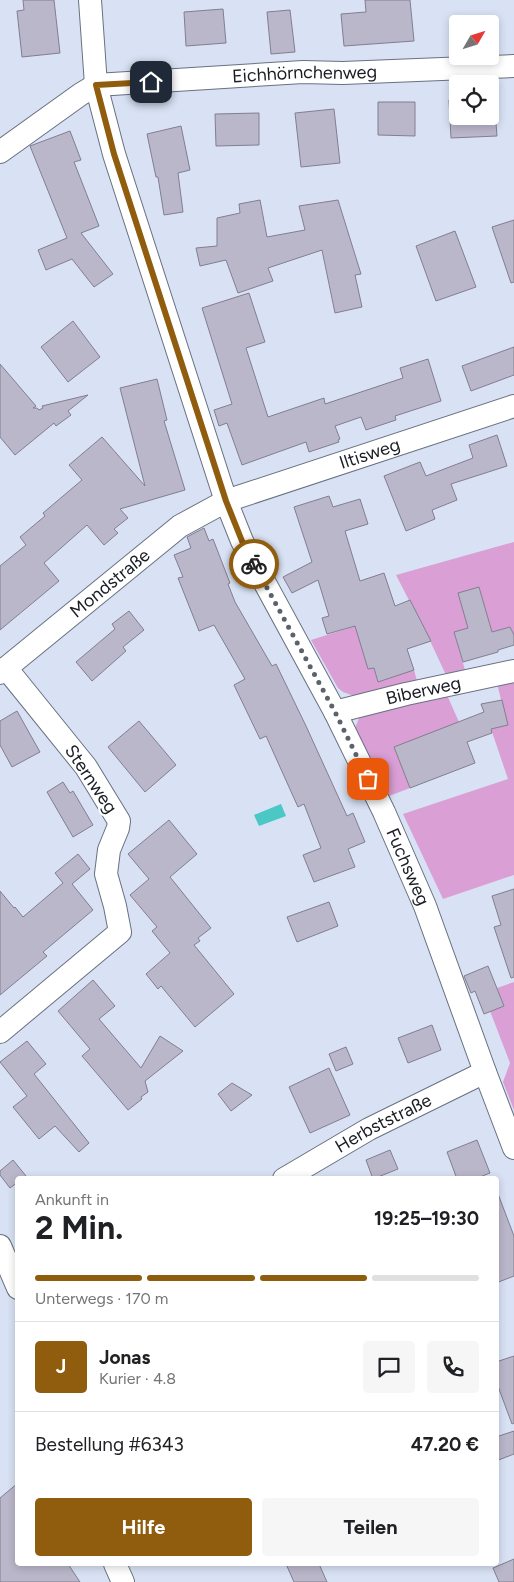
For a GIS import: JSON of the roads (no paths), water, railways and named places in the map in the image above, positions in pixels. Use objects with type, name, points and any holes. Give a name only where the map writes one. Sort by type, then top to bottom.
[{"type":"street","name":"Fuchsweg","points":[[90,0],[96,85],[114,154],[226,501],[242,541],[335,712],[384,812],[425,906],[514,1148]]},
{"type":"street","name":"Eichhörnchenweg","points":[[96,85],[303,72],[343,73],[514,66]]},
{"type":"street","points":[[0,152],[96,85]]},
{"type":"street","name":"Iltisweg","points":[[226,501],[514,406]]},
{"type":"street","name":"Mondstraße","points":[[3,670],[180,526],[226,501]]},
{"type":"street","name":"Sternweg","points":[[0,1032],[120,932],[106,874],[109,850],[118,828],[118,821],[86,766],[3,670]]},
{"type":"street","name":"Biberweg","points":[[335,712],[406,694],[514,671]]},
{"type":"street","name":"Herbststraße","points":[[289,1176],[369,1129],[485,1072]]},
{"type":"street","points":[[0,1246],[15,1281]]},
{"type":"street","points":[[116,1566],[123,1582]]}]
